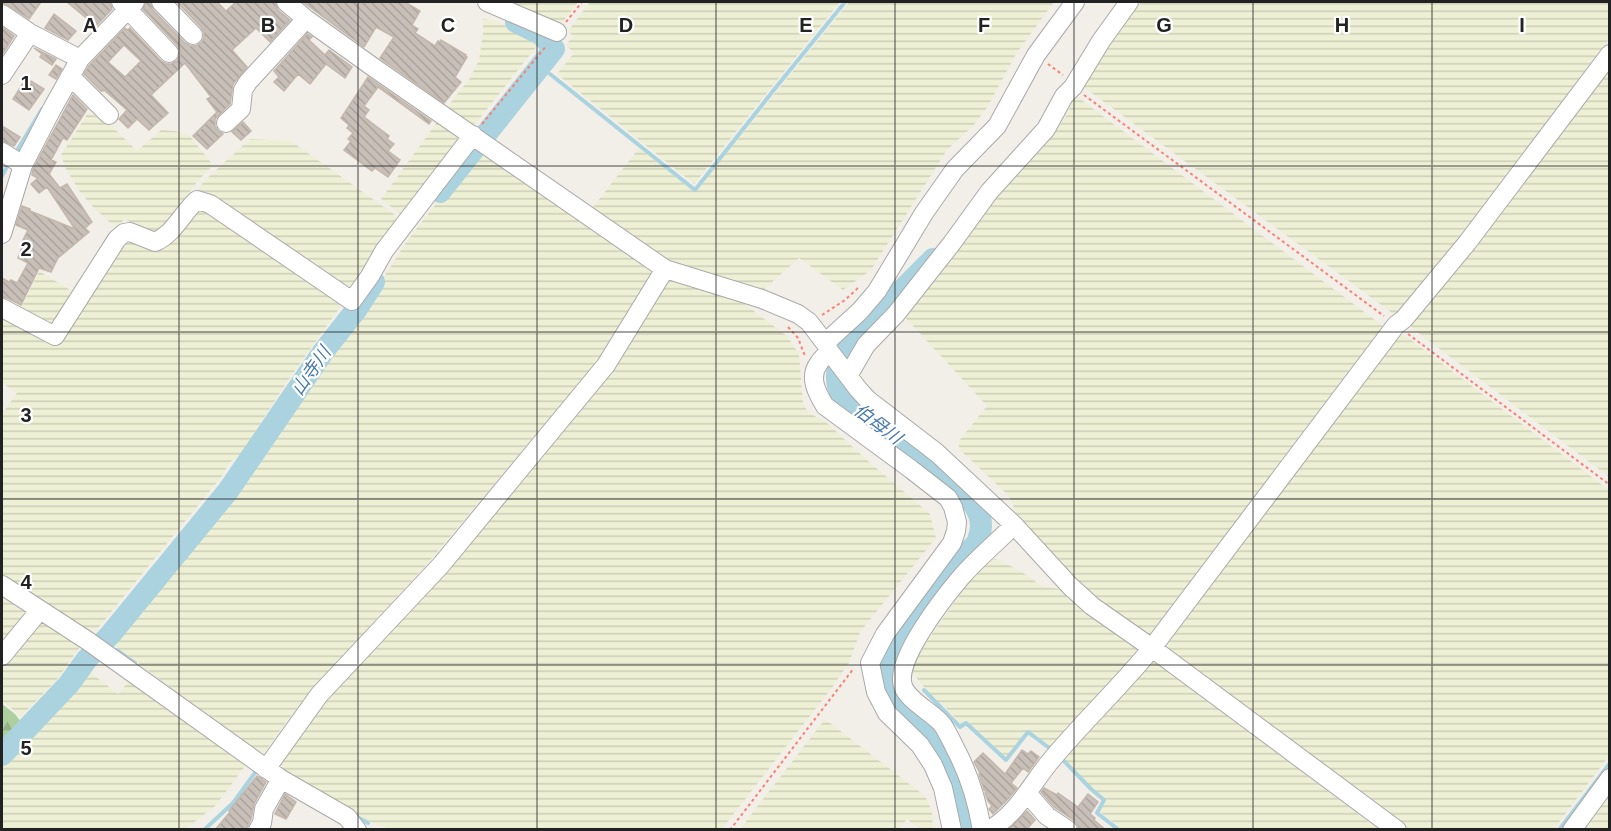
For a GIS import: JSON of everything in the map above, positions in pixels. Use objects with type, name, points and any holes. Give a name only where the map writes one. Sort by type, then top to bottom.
[{"type":"street","points":[[160,2],[193,35]]},
{"type":"street","points":[[286,2],[373,67],[665,268],[762,299],[798,314],[809,322],[868,400],[937,453],[1014,525],[1092,606],[1397,830]]},
{"type":"street","points":[[488,2],[557,32]]},
{"type":"street","points":[[952,830],[943,788],[933,765],[920,745],[887,713],[876,692],[870,663],[885,634],[952,543],[956,531],[956,515],[948,498],[825,406],[816,391],[814,378],[817,364],[828,347],[877,291],[924,213],[955,169],[997,126],[1036,55],[1075,2]]},
{"type":"street","points":[[848,376],[866,345],[896,314],[989,192],[1046,129],[1064,96],[1073,87],[1101,41],[1129,2]]},
{"type":"street","points":[[2,234],[23,165],[70,76],[80,59],[128,4],[170,53]]},
{"type":"street","points":[[2,14],[30,33],[80,59]]},
{"type":"street","points":[[226,123],[241,109],[243,90],[248,82],[306,19]]},
{"type":"street","points":[[2,75],[30,33]]},
{"type":"street","points":[[989,830],[1000,823],[1028,793],[1051,759],[1119,687],[1152,648],[1396,325],[1404,319],[1467,243],[1610,54]]},
{"type":"street","points":[[70,76],[109,115]]},
{"type":"street","points":[[2,308],[55,336],[117,239],[124,233],[130,232],[155,242],[167,236],[197,200],[210,204],[352,301],[384,251],[473,135]]},
{"type":"street","points":[[2,152],[23,165]]},
{"type":"street","points":[[258,830],[262,823],[273,774],[319,695],[441,565],[606,366],[665,268]]},
{"type":"street","points":[[982,830],[978,806],[963,764],[941,723],[908,693],[903,685],[902,671],[917,639],[936,609],[963,576],[1014,525]]},
{"type":"street","points":[[2,585],[88,641],[273,774],[347,817],[357,830]]},
{"type":"street","points":[[2,656],[40,610]]},
{"type":"street","points":[[1572,830],[1610,778]]},
{"type":"street","points":[[1028,793],[1047,816],[1068,830]]},
{"type":"path","points":[[473,135],[582,2]]},
{"type":"path","points":[[1036,55],[1069,80],[1073,87],[1610,485]]},
{"type":"path","points":[[782,321],[798,338],[806,357]]},
{"type":"path","points":[[730,830],[854,670],[855,661]]},
{"type":"green space","points":[[497,2],[578,2],[558,25]]},
{"type":"green space","points":[[590,2],[840,2],[694,184],[557,74],[574,53],[566,45],[573,36],[568,31]]},
{"type":"green space","points":[[849,2],[1054,2],[1016,54],[988,106],[973,126],[947,150],[871,270],[843,290],[799,258],[762,291],[668,263],[590,211],[639,148],[695,192]]},
{"type":"green space","points":[[1141,2],[1609,2],[1609,39],[1442,262],[1395,315],[1081,85]]},
{"type":"green space","points":[[483,19],[495,21],[534,37],[537,46],[476,123],[467,125],[445,110],[470,78],[479,60]]},
{"type":"green space","points":[[1609,68],[1609,477],[1412,328],[1411,323],[1462,263]]},
{"type":"green space","points":[[1075,95],[1383,326],[1154,635],[1148,637],[1090,596],[1020,522],[1009,496],[960,450],[958,442],[987,406],[903,315],[989,200],[1058,128]]},
{"type":"green space","points":[[88,113],[107,121],[137,151],[161,130],[189,135],[213,165],[197,182],[157,235],[124,219],[117,229],[80,192],[66,169],[61,155]]},
{"type":"green space","points":[[440,118],[464,140],[409,212],[404,209],[400,214],[381,199]]},
{"type":"green space","points":[[250,139],[291,141],[398,217],[395,221],[399,225],[349,293],[196,192],[204,181]]},
{"type":"green space","points":[[481,146],[655,270],[605,352],[427,564],[319,682],[264,753],[256,751],[111,643],[199,532],[256,466],[308,381],[367,303],[407,241]]},
{"type":"green space","points":[[197,205],[343,303],[287,382],[240,455],[229,463],[222,476],[98,628],[88,636],[2,579],[2,414],[17,393],[2,383],[2,313],[57,343],[129,237],[146,243]]},
{"type":"green space","points":[[39,271],[75,293],[56,324],[48,327],[20,310]]},
{"type":"green space","points":[[667,279],[734,296],[787,336],[799,354],[803,404],[809,413],[826,422],[930,514],[936,538],[860,632],[849,663],[831,689],[722,829],[389,829],[360,818],[286,773],[280,760],[293,739]]},
{"type":"green space","points":[[1403,335],[1609,490],[1609,756],[1554,829],[1404,829],[1169,650],[1167,642],[1398,336]]},
{"type":"green space","points":[[996,559],[1019,570],[1042,586],[1059,589],[1141,646],[1141,654],[1053,749],[1028,731],[1007,758],[967,721],[961,724],[935,700],[911,669],[927,641],[967,585],[985,564]]},
{"type":"green space","points":[[2,589],[31,609],[2,649]]},
{"type":"green space","points":[[38,620],[79,641],[80,647],[55,682],[21,716],[2,701],[2,662]]},
{"type":"green space","points":[[1155,660],[1378,829],[1122,829],[1100,812],[1106,800],[1063,757]]},
{"type":"green space","points":[[86,669],[118,694],[132,677],[246,765],[215,806],[186,829],[2,830],[2,766],[72,688]]},
{"type":"green space","points":[[2,704],[21,722],[20,731],[16,737],[10,739],[2,752]]},
{"type":"green space","points":[[825,719],[925,796],[932,811],[933,829],[919,829],[907,819],[899,829],[740,829]]},
{"type":"green space","points":[[1609,795],[1609,829],[1583,829]]},
{"type":"building","points":[[2,2],[41,2],[29,19]]},
{"type":"building","points":[[67,2],[110,2],[112,9],[96,26]]},
{"type":"building","points":[[146,2],[150,2],[153,10],[190,46],[201,43],[204,33],[178,3],[180,2],[217,2],[226,11],[236,2],[275,2],[278,10],[290,20],[270,42],[256,28],[232,50],[247,67],[233,84],[230,104],[215,119],[215,126],[223,134],[207,149],[193,136],[217,112],[207,99],[211,97],[185,63],[151,95],[168,113],[149,130],[137,119],[128,128],[119,119],[127,110],[104,90],[101,91],[84,74],[125,28],[127,30],[130,28],[161,61],[171,64],[177,61],[180,50],[177,45],[143,9]],"holes":[[[124,45],[141,61],[125,77],[108,62]]]},
{"type":"building","points":[[303,2],[405,2],[420,11],[412,25],[418,29],[415,33],[435,46],[441,40],[466,55],[455,77],[461,82],[444,103],[380,58],[394,37],[376,27],[364,47]]},
{"type":"building","points":[[54,14],[76,31],[68,40],[45,28]]},
{"type":"building","points":[[2,27],[14,36],[2,55]]},
{"type":"building","points":[[307,34],[312,37],[309,40],[325,55],[329,50],[352,67],[345,78],[326,64],[310,84],[298,74],[284,91],[274,82],[279,77],[274,71]]},
{"type":"building","points":[[34,48],[56,59],[52,65],[40,57],[42,54]]},
{"type":"building","points":[[56,65],[62,69],[56,79],[49,75]]},
{"type":"building","points":[[368,77],[431,121],[429,124],[378,87],[364,106],[369,110],[364,117],[389,136],[387,139],[394,144],[388,151],[400,160],[388,177],[375,168],[372,171],[344,150],[351,141],[348,139],[353,133],[347,128],[349,125],[341,118]]},
{"type":"building","points":[[25,80],[44,89],[29,110],[13,99]]},
{"type":"building","points":[[73,95],[87,109],[67,140],[63,138],[51,160],[56,162],[49,174],[60,188],[67,184],[92,222],[85,228],[89,232],[58,258],[51,272],[39,268],[21,305],[2,297],[2,278],[17,283],[28,263],[18,258],[23,245],[21,244],[28,230],[16,225],[22,206],[75,229],[47,187],[39,193],[31,184],[38,178],[32,175],[33,169]]},
{"type":"building","points":[[243,122],[251,131],[241,140],[232,132]]},
{"type":"building","points":[[2,126],[20,137],[14,146],[2,141]]},
{"type":"building","points":[[1022,750],[1028,754],[1031,751],[1039,757],[1028,772],[1023,768],[1011,783],[1017,788],[993,814],[989,809],[992,806],[988,801],[985,793],[987,792],[984,790],[980,773],[974,762],[983,753],[1005,774]]},
{"type":"building","points":[[257,776],[266,782],[254,804],[246,830],[215,830],[230,812]]},
{"type":"building","points":[[1044,788],[1057,795],[1058,793],[1078,807],[1088,794],[1098,802],[1090,814],[1106,830],[1080,830],[1075,821],[1054,807],[1041,792]]},
{"type":"building","points":[[285,794],[296,802],[286,819],[275,814]]},
{"type":"building","points":[[1027,811],[1035,820],[1026,830],[1009,829]]},
{"type":"waterway","points":[[550,74],[695,190],[845,2]]},
{"type":"waterway","name":"山寺川","points":[[440,192],[554,49],[542,35],[516,22]]},
{"type":"waterway","points":[[15,154],[42,109]]},
{"type":"waterway","points":[[2,176],[9,163]]},
{"type":"waterway","name":"伯母川","points":[[933,259],[842,350],[837,382],[841,393],[850,404],[906,443],[949,478],[972,502],[980,516],[981,528],[977,543],[930,595],[899,641],[890,664],[889,685],[896,703],[938,744],[952,766],[961,790],[966,830]]},
{"type":"waterway","name":"山寺川","points":[[2,755],[69,684],[87,659],[110,635],[228,491],[374,282]]},
{"type":"waterway","points":[[111,651],[117,650],[135,663]]},
{"type":"waterway","points":[[924,690],[960,727],[966,723],[1006,760],[1028,732],[1048,747]]},
{"type":"waterway","points":[[1063,760],[1104,800],[1097,813],[1119,830]]},
{"type":"waterway","points":[[1559,830],[1610,763]]},
{"type":"waterway","points":[[204,830],[233,803],[257,770]]},
{"type":"waterway","points":[[357,817],[368,823]]}]
